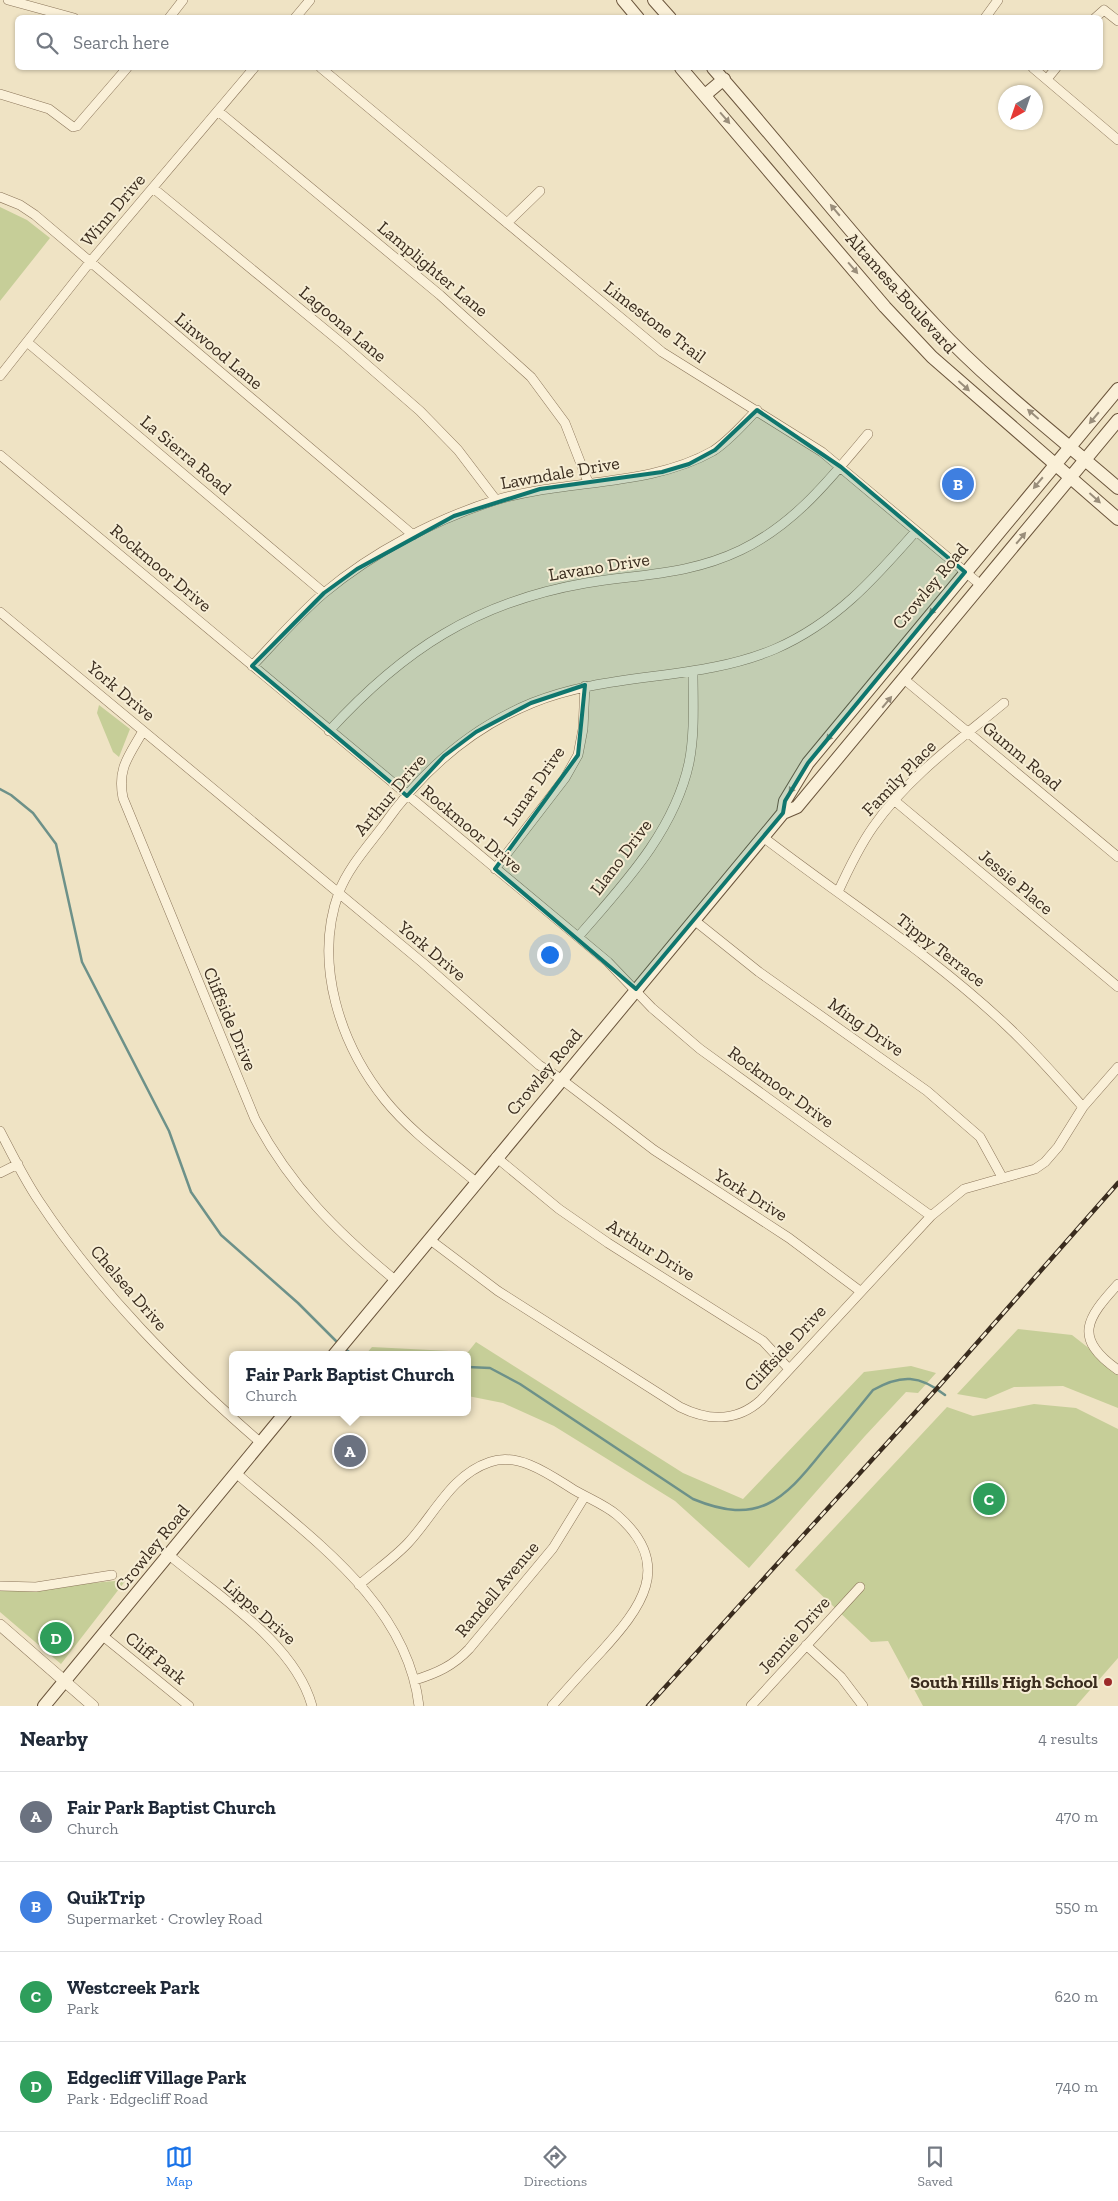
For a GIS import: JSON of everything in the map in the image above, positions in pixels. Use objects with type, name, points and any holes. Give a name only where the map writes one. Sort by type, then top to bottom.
[{"type":"main road","points":[[623,0],[636,15]]},
{"type":"main road","points":[[654,0],[667,15]]},
{"type":"main road","name":"Altamesa Boulevard","points":[[684,70],[885,306],[916,339],[969,390],[1118,519]]},
{"type":"main road","name":"Altamesa Boulevard","points":[[715,70],[896,284],[933,323],[964,354],[1118,488]]},
{"type":"main road","points":[[706,95],[724,79]]},
{"type":"main road","points":[[916,339],[933,323]]},
{"type":"main road","name":"Crowley Road","points":[[783,813],[785,801],[808,763],[1118,389]]},
{"type":"main road","name":"Crowley Road","points":[[337,1351],[496,1157],[783,813],[797,807],[905,680],[1118,420]]},
{"type":"main road","name":"Crowley Road","points":[[44,1706],[283,1416]]},
{"type":"street","points":[[8,0],[63,15]]},
{"type":"street","points":[[172,15],[184,0]]},
{"type":"street","points":[[298,15],[310,0]]},
{"type":"street","points":[[988,15],[998,0]]},
{"type":"street","points":[[1098,15],[1104,10],[1118,20]]},
{"type":"street","points":[[0,94],[49,109],[73,127],[78,126],[125,70]]},
{"type":"street","name":"Winn Drive","points":[[0,376],[90,262],[252,70]]},
{"type":"street","name":"Limestone Trail","points":[[323,70],[662,352],[713,385],[798,435],[841,466],[982,586]]},
{"type":"street","points":[[1035,70],[1118,140]]},
{"type":"street","points":[[1047,80],[1054,70]]},
{"type":"street","name":"Lamplighter Lane","points":[[218,111],[440,295],[531,377],[566,423],[588,482]]},
{"type":"street","name":"Lagoona Lane","points":[[153,188],[344,344],[420,411],[458,450],[496,500]]},
{"type":"street","points":[[507,224],[540,191]]},
{"type":"street","name":"Linwood Lane","points":[[0,197],[20,205],[35,216],[413,535]]},
{"type":"street","name":"La Sierra Road","points":[[27,342],[324,593]]},
{"type":"street","name":"Lawndale Drive","points":[[252,666],[324,593],[357,568],[413,535],[454,516],[496,500],[540,489],[662,472],[689,464],[715,450],[757,410]]},
{"type":"street","name":"Lavano Drive","points":[[329,731],[357,699],[398,664],[423,646],[474,617],[509,602],[552,590],[701,566],[741,550],[781,526],[805,506],[868,434]]},
{"type":"street","name":"Rockmoor Drive","points":[[0,455],[578,937],[636,989],[652,1008],[700,1049],[931,1216]]},
{"type":"street","name":"Arthur Drive","points":[[476,1182],[430,1144],[391,1106],[372,1081],[352,1048],[336,1003],[328,940],[331,917],[338,893],[351,870],[407,796],[444,756],[476,732],[531,703],[585,686],[693,671],[734,663],[774,649],[816,625],[866,587],[916,531]]},
{"type":"street","name":"York Drive","points":[[0,612],[423,964],[539,1065],[561,1079],[662,1155],[789,1238],[860,1292]]},
{"type":"street","name":"Llano Drive","points":[[578,937],[649,852],[670,817],[683,784],[689,761],[693,728],[693,671]]},
{"type":"street","name":"Gumm Road","points":[[905,680],[1118,857]]},
{"type":"street","name":"Lunar Drive","points":[[495,869],[565,778],[578,755],[583,729],[585,686]]},
{"type":"street","name":"Family Place","points":[[838,892],[850,866],[873,827],[895,801],[918,775],[1004,703]]},
{"type":"street","name":"Cliffside Drive","points":[[143,732],[126,762],[120,780],[123,798],[255,1119],[280,1162],[310,1202],[355,1247],[395,1280]]},
{"type":"street","name":"Jessie Place","points":[[895,801],[1118,986]]},
{"type":"street","name":"Tippy Terrace","points":[[763,837],[906,942],[1007,1025],[1082,1107]]},
{"type":"street","name":"Ming Drive","points":[[694,920],[759,972],[928,1091],[962,1119],[980,1137],[1002,1177]]},
{"type":"street","name":"Cliffside Drive","points":[[429,1239],[498,1291],[600,1358],[692,1413],[722,1418],[745,1412],[761,1400],[931,1216],[964,1189],[1035,1169],[1045,1162],[1058,1147],[1082,1107],[1118,1067]]},
{"type":"street","name":"Chelsea Drive","points":[[0,1131],[18,1164],[58,1227],[119,1306],[213,1402],[229,1416]]},
{"type":"street","name":"Arthur Drive","points":[[496,1157],[575,1220],[763,1341],[789,1369]]},
{"type":"street","points":[[0,1173],[18,1164]]},
{"type":"street","points":[[1118,1284],[1095,1309],[1089,1321],[1089,1335],[1094,1348],[1118,1370]]},
{"type":"street","name":"Chelsea Drive","points":[[229,1416],[261,1443]]},
{"type":"street","points":[[359,1585],[408,1543],[445,1495],[464,1475],[492,1461],[510,1460],[541,1470],[615,1513],[627,1524],[644,1550],[648,1578],[643,1598],[632,1616],[552,1706]]},
{"type":"street","points":[[236,1473],[359,1585],[374,1602],[396,1634],[415,1680],[420,1706]]},
{"type":"street","name":"Randell Avenue","points":[[415,1680],[439,1672],[456,1662],[469,1649],[553,1548],[585,1496]]},
{"type":"street","name":"Lipps Drive","points":[[169,1555],[283,1650],[303,1680],[312,1706]]},
{"type":"street","points":[[0,1586],[36,1587],[112,1575]]},
{"type":"street","name":"Jennie Drive","points":[[751,1706],[860,1586]]},
{"type":"street","points":[[0,1626],[93,1706]]},
{"type":"street","name":"Cliff Park","points":[[103,1636],[189,1706]]},
{"type":"street","points":[[806,1646],[841,1677],[863,1706]]},
{"type":"highlighted area","points":[[757,410],[841,467],[965,572],[808,763],[785,801],[783,813],[636,989],[495,869],[578,755],[585,685],[531,703],[476,732],[444,756],[407,796],[252,666],[324,593],[357,569],[454,516],[540,489],[662,472],[689,464],[715,450]]},
{"type":"green space","points":[[0,207],[27,220],[50,238],[0,301]]},
{"type":"green space","points":[[99,705],[130,729],[119,757],[113,752],[97,713]]},
{"type":"green space","points":[[1018,1329],[1072,1335],[1118,1371],[1118,1408],[1063,1386],[1014,1387],[986,1399],[957,1394]]},
{"type":"green space","points":[[476,1342],[683,1473],[743,1499],[864,1372],[911,1366],[936,1373],[918,1393],[906,1392],[749,1568],[675,1501],[554,1426],[503,1403],[471,1397],[471,1351],[469,1351]]},
{"type":"green space","points":[[372,1347],[449,1351],[368,1351]]},
{"type":"green space","points":[[1034,1404],[1076,1408],[1118,1429],[1118,1658],[1076,1706],[923,1706],[888,1641],[871,1642],[795,1570],[947,1407],[973,1416]]},
{"type":"green space","points":[[126,1580],[61,1664],[0,1612],[0,1591]]},
{"type":"waterway","points":[[0,789],[11,795],[33,813],[56,844],[82,962],[169,1131],[191,1192],[221,1235],[298,1303],[338,1343]]},
{"type":"waterway","points":[[344,1348],[348,1351]]},
{"type":"waterway","points":[[471,1367],[490,1368],[520,1384],[693,1499],[716,1507],[735,1510],[752,1509],[767,1504],[781,1496],[795,1484],[873,1390],[893,1381],[910,1379],[919,1380],[936,1388],[945,1395]]},
{"type":"railway","points":[[648,1706],[940,1385],[1118,1183]]},
{"type":"place","name":"QuikTrip","points":[[958,484]]},
{"type":"place","name":"Fair Park Baptist Church","points":[[350,1451]]},
{"type":"place","name":"Westcreek Park","points":[[989,1499]]},
{"type":"place","name":"Edgecliff Village Park","points":[[56,1638]]},
{"type":"place","name":"South Hills High School","points":[[1108,1682]]}]
